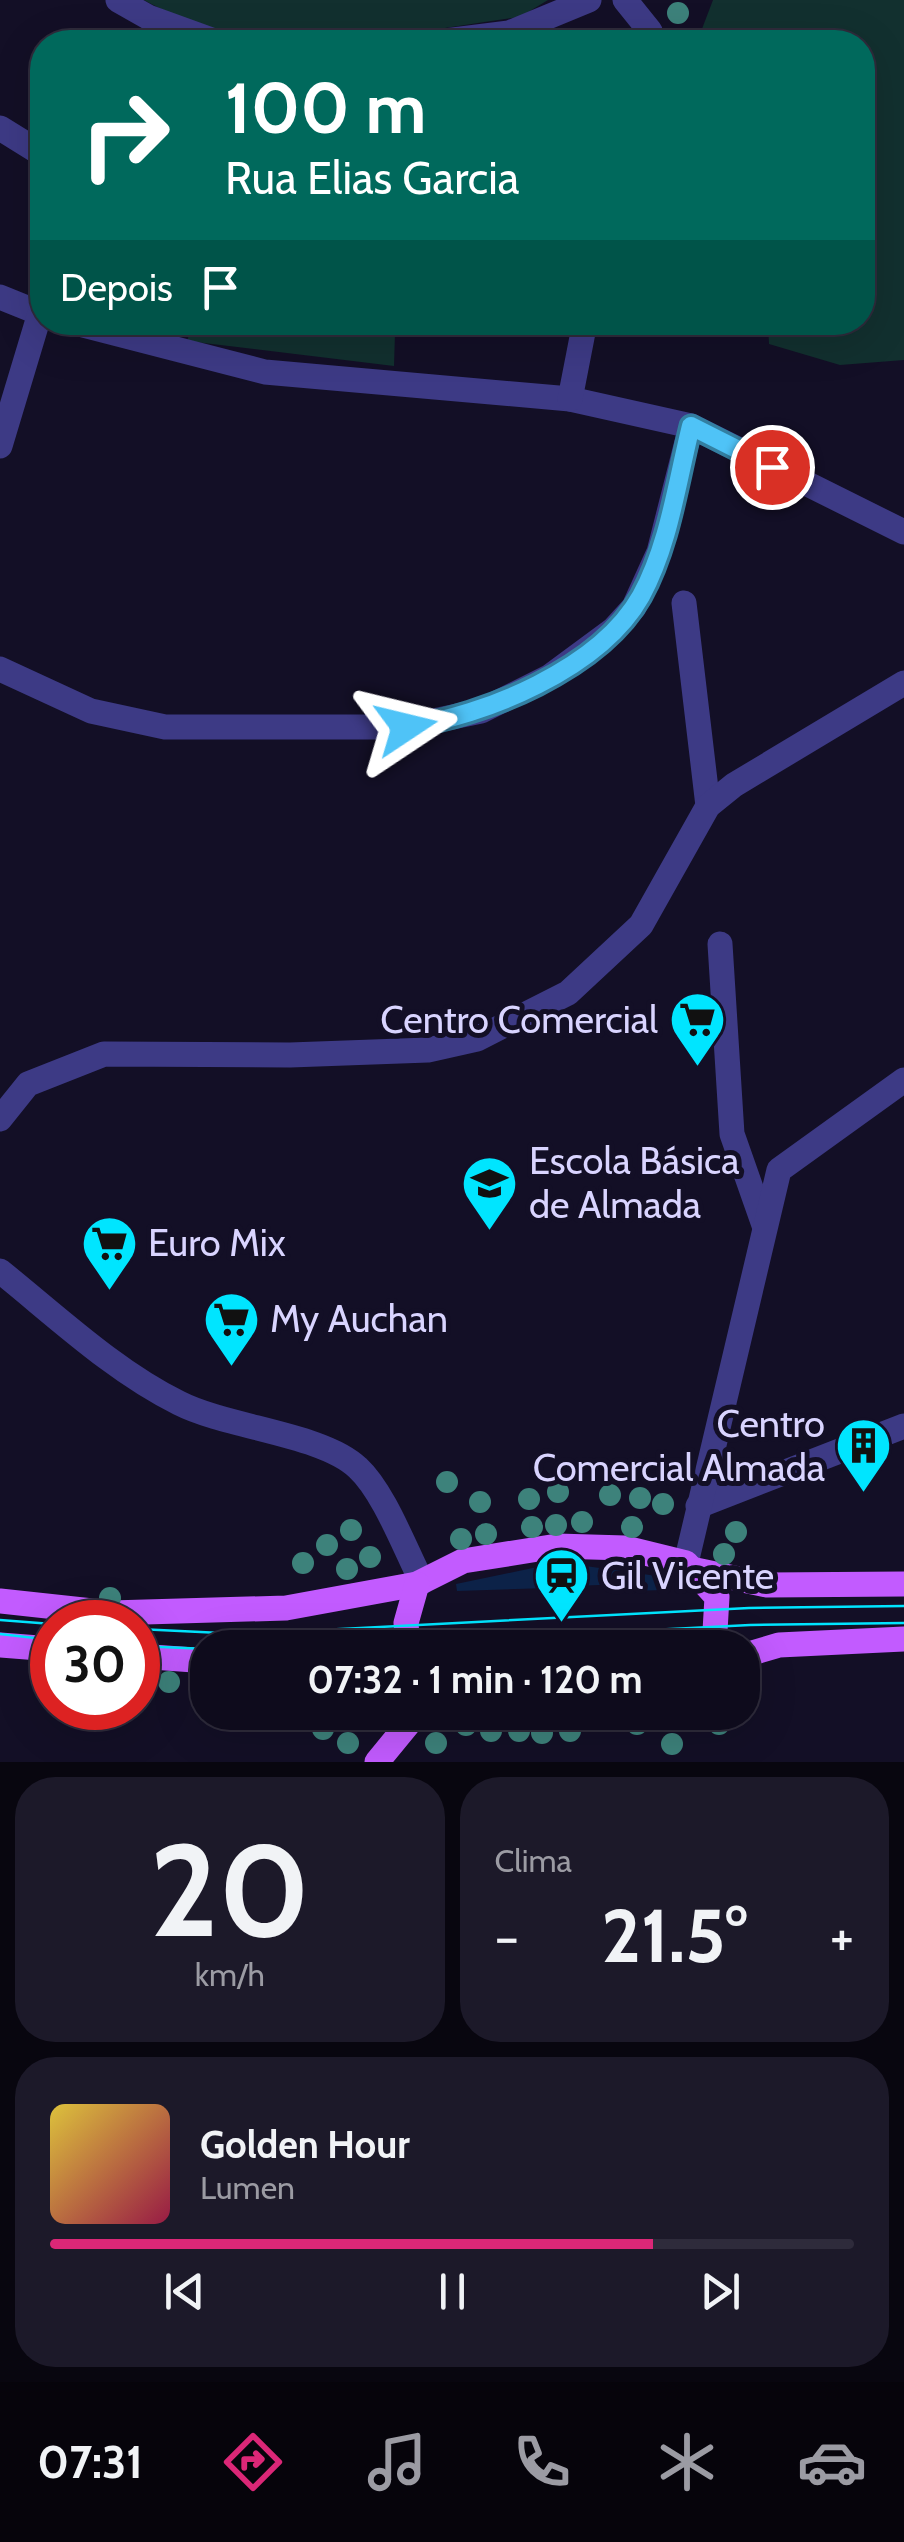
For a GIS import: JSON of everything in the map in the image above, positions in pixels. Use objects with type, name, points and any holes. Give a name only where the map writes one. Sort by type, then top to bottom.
[{"type":"main road","points":[[0,1602],[111,1613],[239,1611],[336,1602],[419,1583],[463,1561],[558,1546],[625,1548],[766,1585],[904,1584]]},
{"type":"main road","points":[[691,1567],[717,1597],[715,1630]]},
{"type":"main road","points":[[407,1630],[419,1583]]},
{"type":"main road","points":[[760,1650],[778,1645],[904,1639]]},
{"type":"main road","points":[[0,1644],[30,1647]]},
{"type":"main road","points":[[160,1658],[190,1660]]},
{"type":"main road","points":[[376,1762],[403,1730]]},
{"type":"street","points":[[118,0],[148,17],[184,30]]},
{"type":"street","points":[[516,30],[588,0]]},
{"type":"street","points":[[626,0],[649,30]]},
{"type":"street","points":[[0,128],[30,147]]},
{"type":"street","points":[[0,298],[30,309]]},
{"type":"street","points":[[0,446],[34,335]]},
{"type":"street","points":[[121,335],[264,372],[570,399],[691,426],[904,532]]},
{"type":"street","points":[[570,399],[582,335]]},
{"type":"street","points":[[0,669],[90,711],[165,727],[406,727],[481,711],[550,677],[614,629],[634,606],[659,552],[691,426]]},
{"type":"street","points":[[684,603],[708,806]]},
{"type":"street","points":[[0,1120],[28,1084],[104,1054],[290,1055],[428,1050],[477,1039],[568,993],[641,925],[708,806],[734,785],[904,684]]},
{"type":"street","points":[[720,944],[732,1134],[764,1226]]},
{"type":"street","points":[[691,1567],[698,1506],[778,1170],[904,1080]]},
{"type":"street","points":[[0,1271],[79,1336],[178,1403],[236,1425],[334,1452],[358,1467],[419,1583]]},
{"type":"street","points":[[698,1506],[904,1426]]},
{"type":"green space","points":[[144,0],[548,0],[520,17],[428,30],[213,30]]},
{"type":"green space","points":[[713,0],[904,0],[904,360],[840,365],[769,344],[769,335],[875,335],[875,30],[702,30]]},
{"type":"green space","points":[[189,335],[395,335],[394,366],[187,341]]},
{"type":"water","points":[[571,1564],[664,1577],[665,1590],[627,1591],[626,1584],[572,1586]]},
{"type":"water","points":[[547,1565],[548,1588],[457,1591],[456,1584]]},
{"type":"tram line","points":[[160,1630],[242,1634],[749,1608],[904,1606]]},
{"type":"tram line","points":[[0,1620],[30,1622]]},
{"type":"tram line","points":[[651,1630],[904,1623]]},
{"type":"tram line","points":[[0,1634],[30,1637]]},
{"type":"tram line","points":[[160,1647],[190,1648]]},
{"type":"place","name":"Centro Comercial","points":[[697,1069]]},
{"type":"place","name":"Escola Básica de Almada","points":[[490,1232]]},
{"type":"place","name":"Euro Mix","points":[[109,1292]]},
{"type":"place","name":"My Auchan","points":[[231,1368]]},
{"type":"place","name":"Centro Comercial Almada","points":[[864,1495]]},
{"type":"place","name":"Gil Vicente","points":[[562,1625]]},
{"type":"route","points":[[406,727],[444,722],[517,696],[550,677],[625,618],[642,594],[659,552],[691,426],[772,467]]}]
